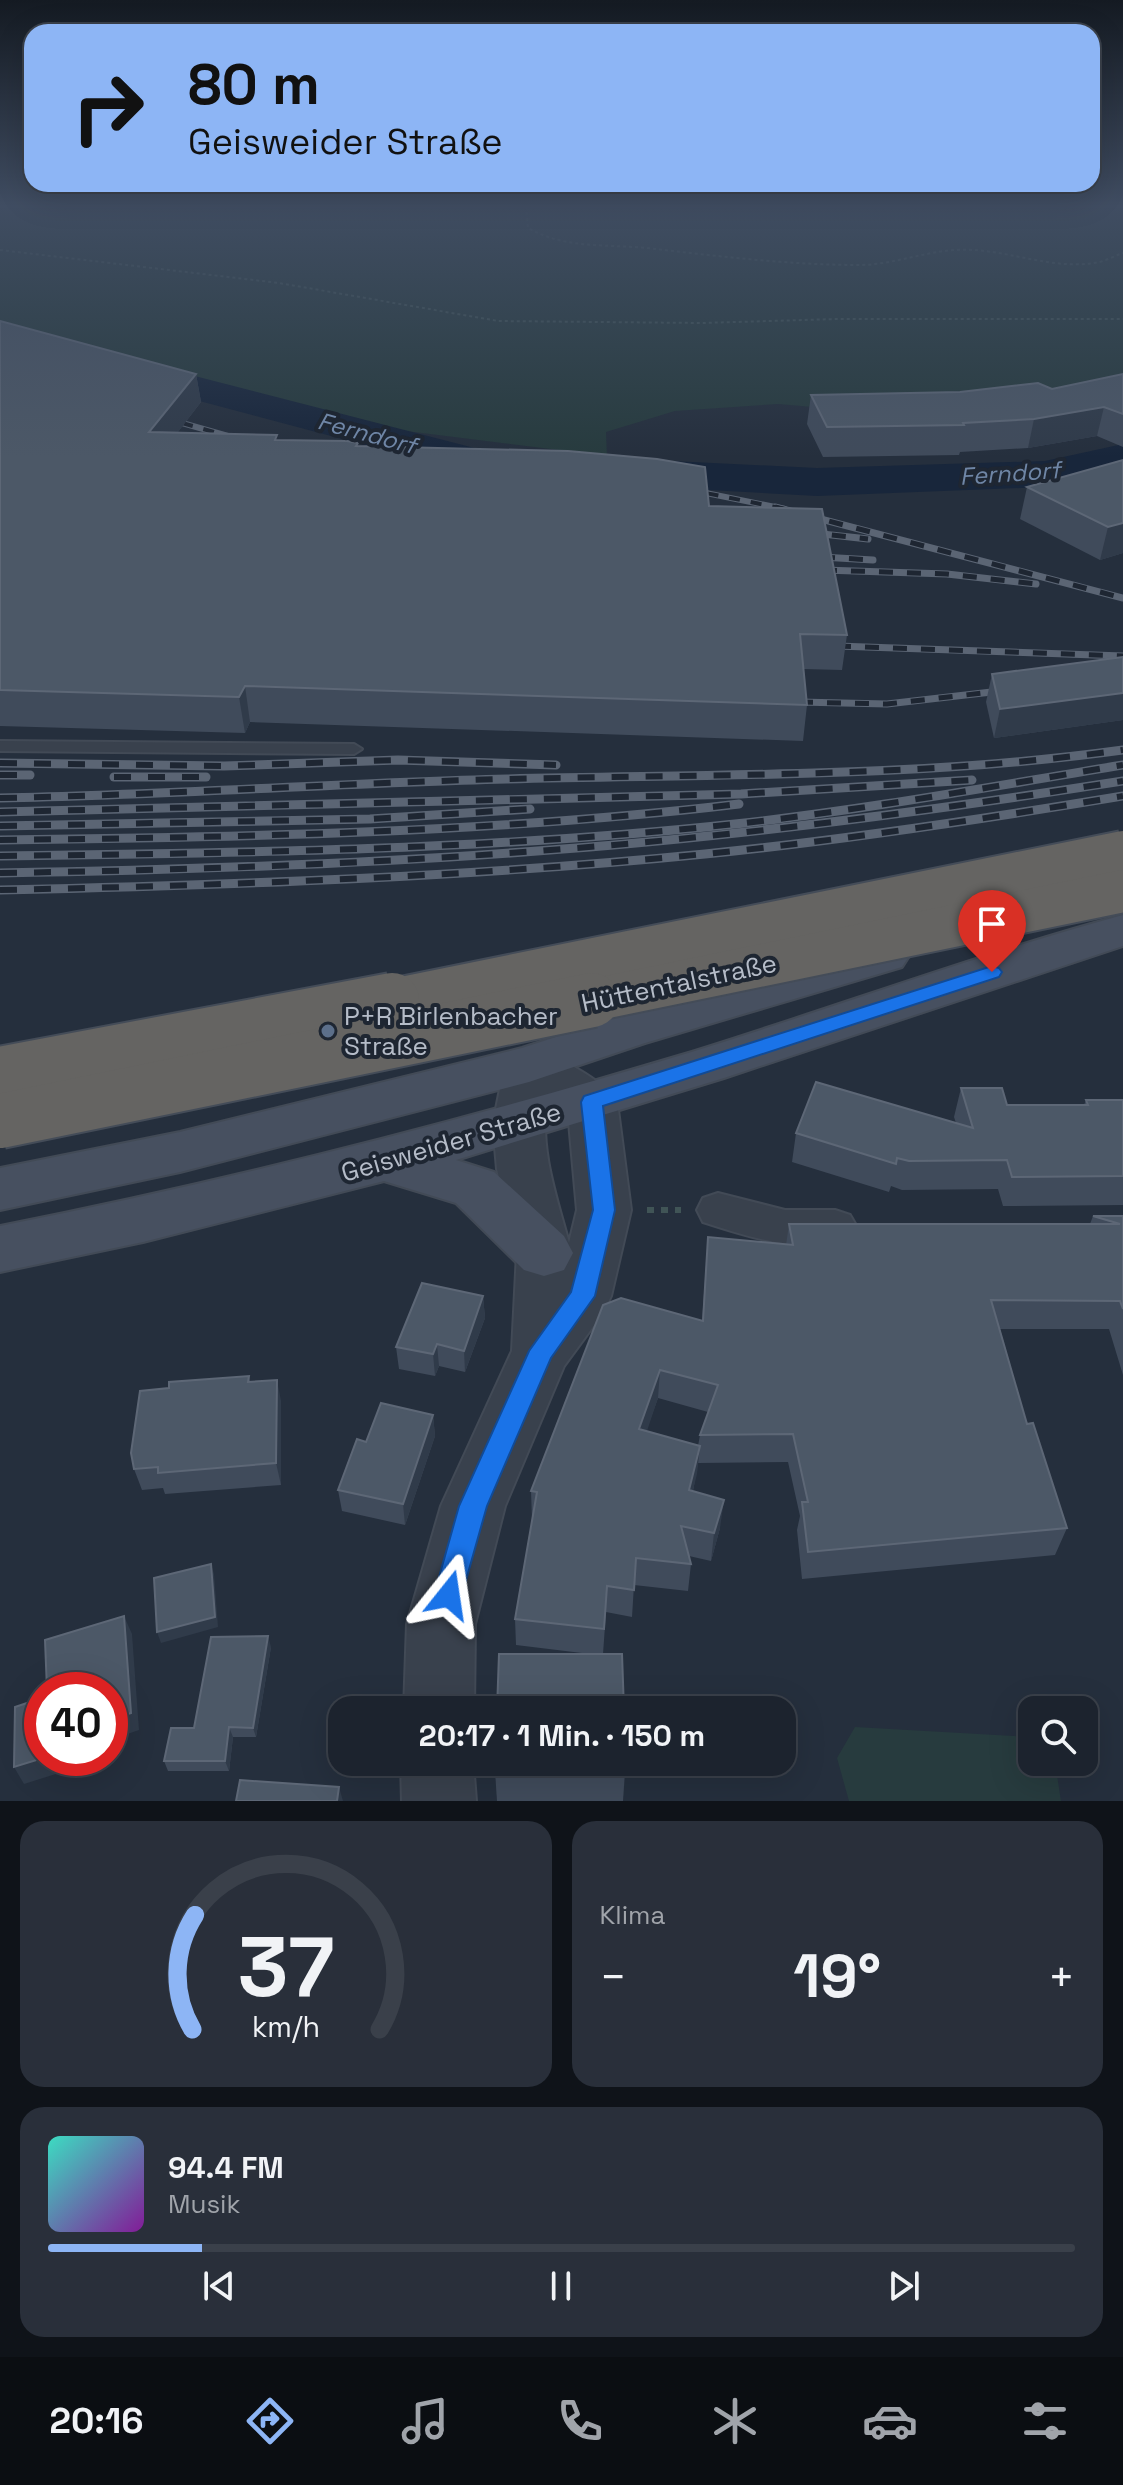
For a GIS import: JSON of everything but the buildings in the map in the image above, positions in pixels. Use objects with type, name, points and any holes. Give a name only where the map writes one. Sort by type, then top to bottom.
[{"type":"highway","name":"Hüttentalstraße","points":[[0,1074],[202,1038],[1123,852]]},
{"type":"highway","name":"Hüttentalstraße","points":[[0,1121],[1123,890]]},
{"type":"main road","name":"Geisweider Straße","points":[[0,1189],[180,1152],[529,1064],[628,1031],[1123,890]]},
{"type":"main road","name":"Geisweider Straße","points":[[0,1249],[114,1228],[386,1161],[518,1124],[1123,930]]},
{"type":"main road","points":[[386,1161],[475,1187],[544,1253]]},
{"type":"street","points":[[439,1696],[441,1624],[473,1506],[541,1351],[583,1296],[604,1210],[592,1102],[529,1064],[518,1124],[523,1169],[544,1253],[541,1351]]},
{"type":"street","points":[[718,1210],[785,1227],[877,1226]]},
{"type":"street","points":[[438,1776],[439,1801]]},
{"type":"lane","points":[[0,746],[354,749]]},
{"type":"path","points":[[314,289],[498,321],[702,323],[837,319],[1123,319]]},
{"type":"path","points":[[604,1210],[718,1210]]},
{"type":"green space","points":[[0,289],[1123,289],[1123,394],[917,416],[778,404],[675,411],[606,432],[607,456],[374,427],[115,357],[0,333]]},
{"type":"green space","points":[[855,1727],[1018,1736],[1018,1776],[1057,1776],[1061,1801],[849,1801],[837,1758]]},
{"type":"waterway","name":"Ferndorf","points":[[0,337],[489,465],[817,482],[1045,474],[1123,457]]},
{"type":"railway","points":[[161,417],[242,440]]},
{"type":"railway","points":[[686,489],[785,509]]},
{"type":"railway","points":[[775,507],[1123,598]]},
{"type":"railway","points":[[804,532],[868,539]]},
{"type":"railway","points":[[821,557],[873,560]]},
{"type":"railway","points":[[823,570],[947,574],[1036,584]]},
{"type":"railway","points":[[837,646],[1123,656]]},
{"type":"railway","points":[[799,702],[887,704],[1009,690]]},
{"type":"railway","points":[[0,798],[444,781],[893,770],[970,766],[1123,750]]},
{"type":"railway","points":[[0,763],[224,766],[398,760],[556,765]]},
{"type":"railway","points":[[0,856],[368,849],[643,833],[832,812],[1123,765]]},
{"type":"railway","points":[[0,775],[30,775]]},
{"type":"railway","points":[[114,777],[206,777]]},
{"type":"railway","points":[[0,812],[741,794],[972,780]]},
{"type":"railway","points":[[0,873],[352,862],[633,843],[844,821],[1123,781]]},
{"type":"railway","points":[[0,890],[353,879],[617,862],[862,836],[1123,796]]},
{"type":"railway","points":[[0,840],[370,832],[647,814],[739,804]]},
{"type":"railway","points":[[0,826],[370,819],[530,809]]},
{"type":"place","name":"P+R Birlenbacher Straße","points":[[328,1031]]},
{"type":"route","points":[[449,1595],[473,1506],[541,1351],[583,1296],[604,1210],[592,1102],[992,972]]}]
